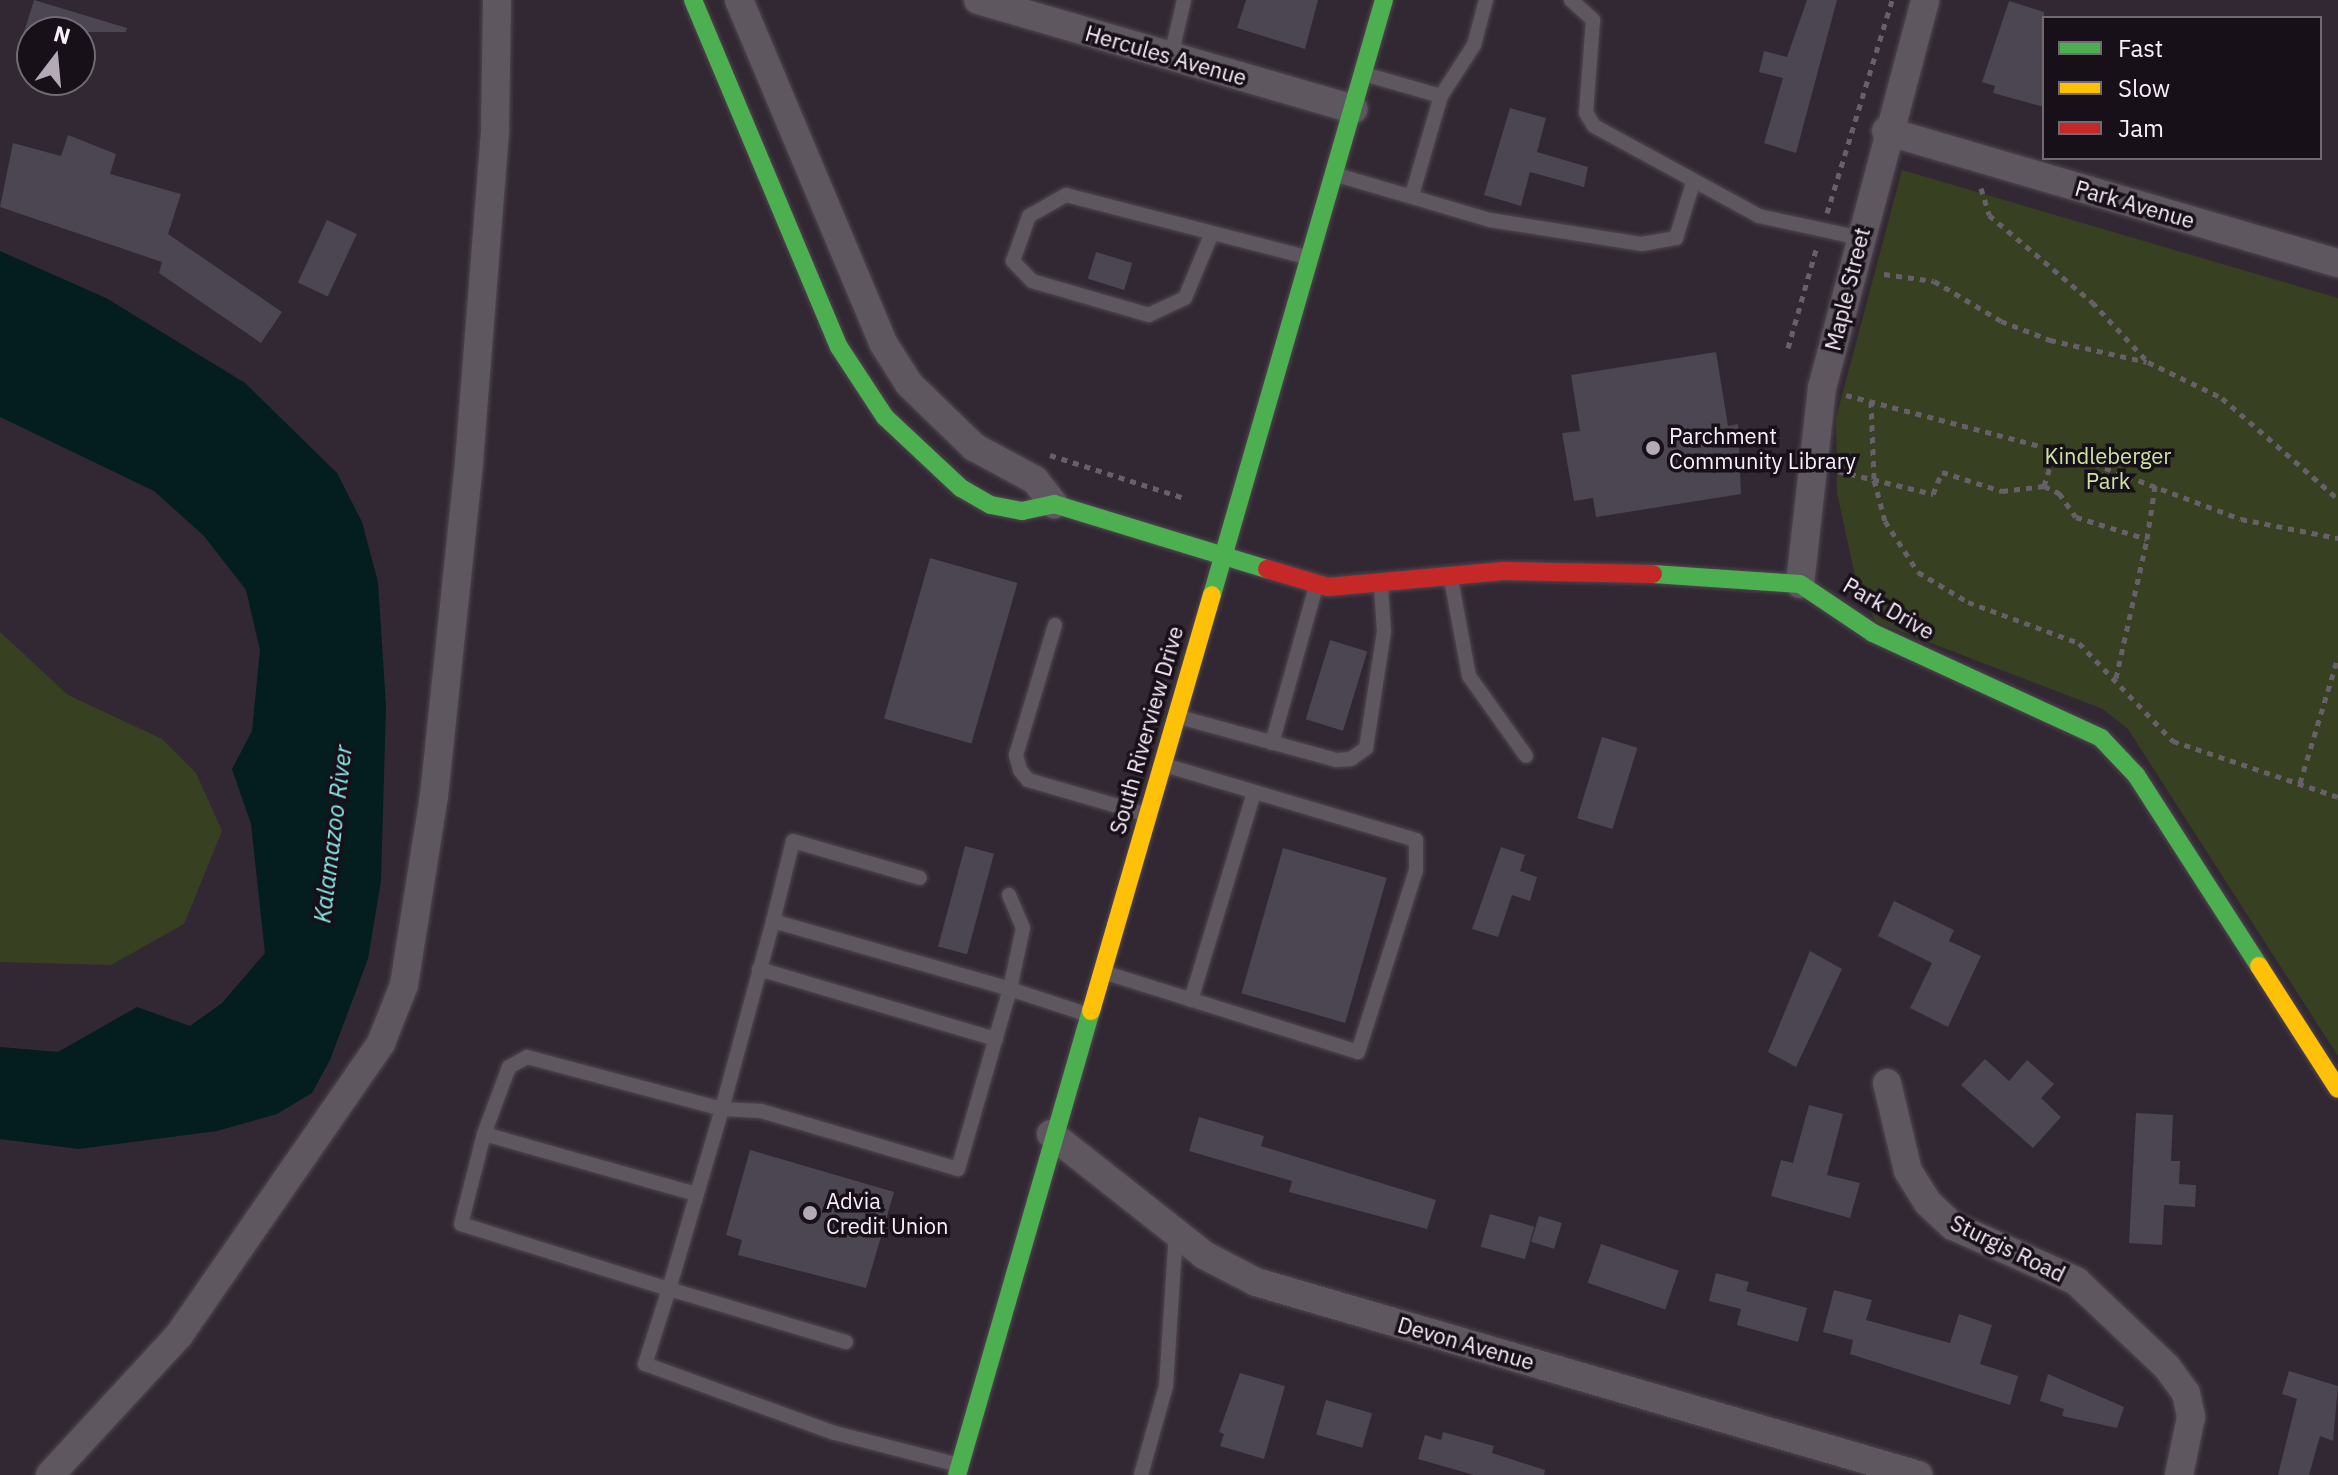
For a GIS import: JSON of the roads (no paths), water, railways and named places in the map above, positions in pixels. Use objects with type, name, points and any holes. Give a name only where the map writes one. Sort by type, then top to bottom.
[{"type":"street","points":[[50,1475],[179,1335],[381,1043],[404,985],[434,796],[470,447],[495,129],[497,0]]},
{"type":"street","points":[[693,0],[839,347],[885,417],[961,488],[991,505],[1022,511],[1054,504],[1035,480],[974,447],[902,374],[883,343],[739,0]]},
{"type":"street","name":"Hercules Avenue","points":[[978,0],[1353,109]]},
{"type":"street","name":"South Riverview Drive","points":[[959,1470],[1051,1134],[1384,0]]},
{"type":"street","name":"Maple Street","points":[[1800,584],[1822,388],[1886,131],[1925,0]]},
{"type":"street","name":"Park Avenue","points":[[1886,131],[2338,263]]},
{"type":"street","name":"Park Drive","points":[[1054,504],[1316,585],[1381,587],[1451,575],[1740,575],[1800,584],[1873,633],[2101,738],[2136,775],[2338,1089]]},
{"type":"street","name":"Sturgis Road","points":[[1887,1083],[1908,1171],[1928,1203],[1953,1226],[2076,1281],[2167,1367],[2186,1393],[2191,1417],[2179,1475]]},
{"type":"street","name":"Devon Avenue","points":[[1051,1134],[1176,1233],[1256,1282],[1918,1475]]},
{"type":"lane","points":[[1171,56],[1184,0]]},
{"type":"lane","points":[[1412,195],[1441,96],[1474,45],[1486,0]]},
{"type":"lane","points":[[1571,0],[1593,20],[1586,113],[1594,126],[1693,183],[1759,216],[1860,238]]},
{"type":"lane","points":[[1363,74],[1441,96]]},
{"type":"lane","points":[[1335,174],[1490,220],[1669,243],[1693,183]]},
{"type":"lane","points":[[1212,233],[1185,298],[1149,315],[1032,281],[1013,261],[1029,216],[1066,195],[1212,233],[1310,259]]},
{"type":"lane","points":[[1451,575],[1469,676],[1526,756]]},
{"type":"lane","points":[[1272,743],[1316,585]]},
{"type":"lane","points":[[1175,716],[1336,760],[1366,748],[1384,632],[1381,587]]},
{"type":"lane","points":[[1055,625],[1016,755],[1020,770],[1028,780],[1146,814]]},
{"type":"lane","points":[[1100,971],[1358,1052],[1416,870],[1416,840],[1161,764]]},
{"type":"lane","points":[[1198,1002],[1254,792]]},
{"type":"lane","points":[[920,878],[793,841],[722,1109],[645,1364],[835,1433],[959,1470]]},
{"type":"lane","points":[[846,1342],[461,1224],[484,1134],[509,1067],[527,1057],[722,1109],[761,1111],[958,1169],[1010,989],[1023,928],[1009,895]]},
{"type":"lane","points":[[773,921],[1010,989],[1087,1015]]},
{"type":"lane","points":[[759,969],[996,1039]]},
{"type":"lane","points":[[484,1134],[696,1194]]},
{"type":"lane","points":[[1141,1475],[1166,1386],[1176,1233]]},
{"type":"water","name":"Kalamazoo River","points":[[0,251],[106,298],[245,383],[337,473],[362,522],[378,582],[386,706],[381,881],[368,959],[330,1060],[312,1093],[277,1114],[217,1131],[79,1149],[0,1139],[0,1047],[58,1052],[137,1007],[190,1026],[222,1003],[265,953],[251,824],[232,769],[252,731],[260,650],[246,590],[204,536],[154,491],[0,417]]},
{"type":"place","name":"Parchment Community Library","points":[[1653,448]]},
{"type":"place","name":"Advia Credit Union","points":[[810,1213]]},
{"type":"park label","name":"Kindleberger Park","points":[[2108,468]]}]
